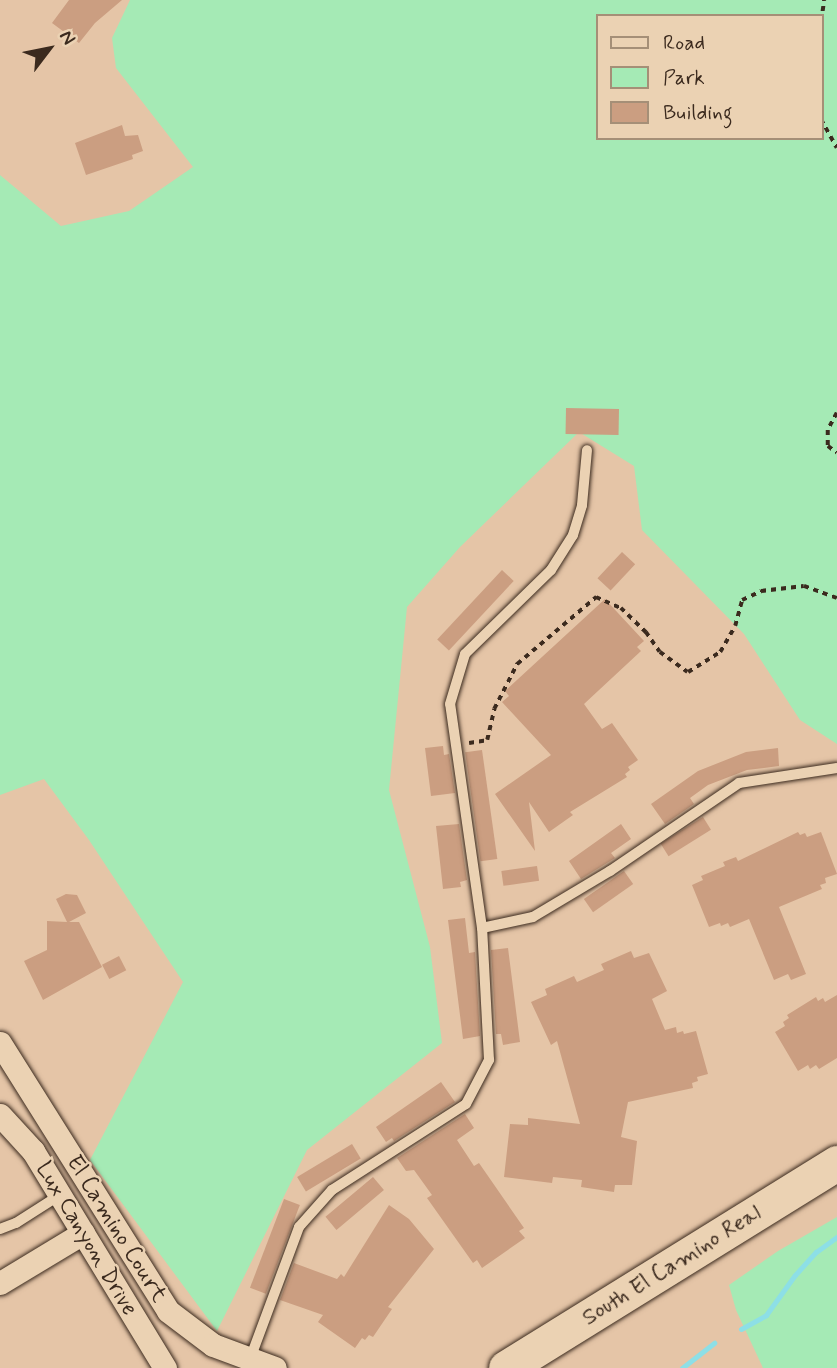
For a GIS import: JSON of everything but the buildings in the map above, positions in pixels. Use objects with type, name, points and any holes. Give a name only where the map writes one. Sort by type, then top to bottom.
[{"type":"main road","name":"South El Camino Real","points":[[506,1368],[837,1163]]},
{"type":"street","name":"El Camino Court","points":[[0,1042],[168,1311],[213,1345],[275,1368]]},
{"type":"street","name":"Lux Canyon Drive","points":[[0,1115],[33,1151],[165,1368]]},
{"type":"street","points":[[0,1283],[83,1233]]},
{"type":"lane","points":[[250,1359],[299,1227],[332,1190],[466,1104],[489,1060],[482,928],[450,704],[465,654],[551,570],[573,535],[582,505],[587,450]]},
{"type":"lane","points":[[482,928],[533,917],[610,871],[739,783],[837,768]]},
{"type":"lane","points":[[0,1229],[16,1223],[60,1195]]},
{"type":"path","points":[[823,123],[837,148]]},
{"type":"path","points":[[837,413],[828,430],[828,446],[837,453]]},
{"type":"path","points":[[456,744],[487,740],[494,709],[517,664],[596,597],[621,608],[646,632],[660,652],[688,672],[720,652],[735,626],[742,600],[761,591],[804,586],[837,598]]},
{"type":"green space","points":[[130,0],[837,0],[837,744],[800,720],[744,634],[642,530],[634,466],[579,432],[460,547],[407,607],[389,790],[430,947],[442,1043],[307,1150],[217,1331],[90,1160],[183,982],[89,840],[44,779],[0,795],[0,175],[61,226],[129,211],[193,167],[116,68],[112,38]]},
{"type":"green space","points":[[837,1217],[837,1368],[763,1368],[736,1310],[729,1285],[778,1251]]},
{"type":"waterway","points":[[741,1329],[766,1315],[795,1275],[816,1252],[837,1237]]},
{"type":"waterway","points":[[682,1368],[714,1343]]}]
